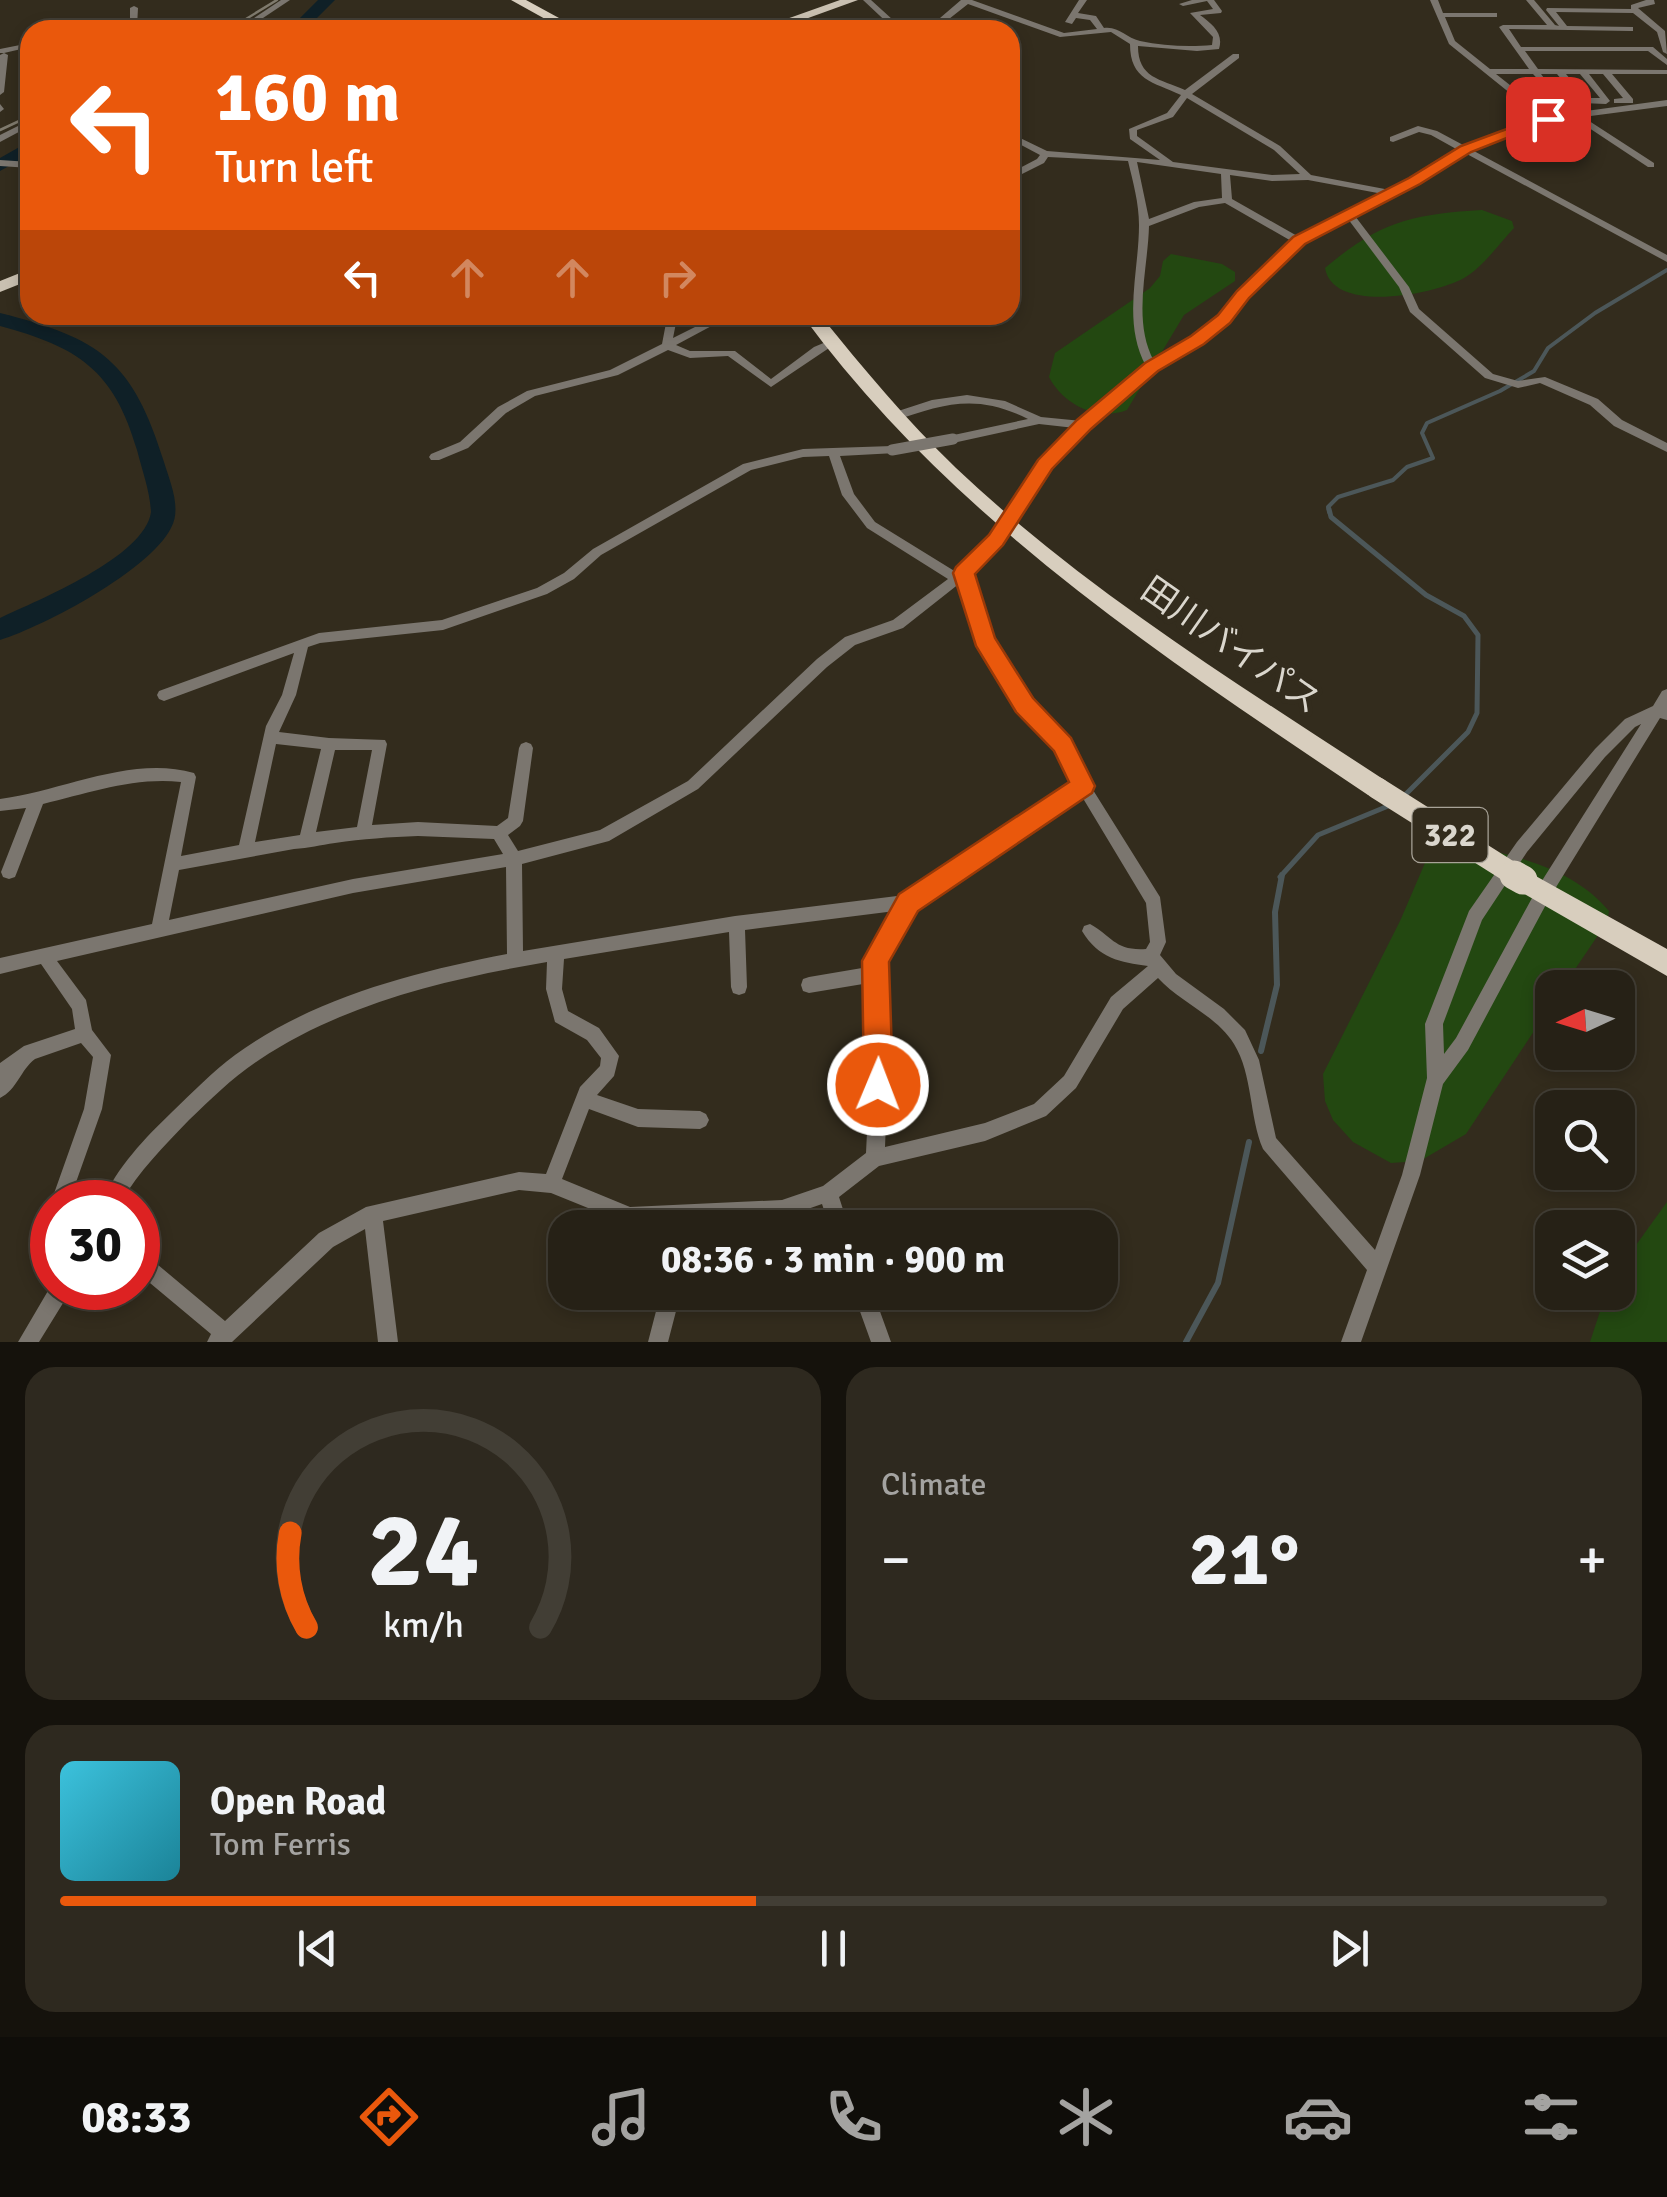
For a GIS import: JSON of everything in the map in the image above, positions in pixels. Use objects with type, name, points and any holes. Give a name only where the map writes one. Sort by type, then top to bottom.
[{"type":"highway","points":[[517,0],[556,20]]},
{"type":"highway","name":"田川バイパス","points":[[819,325],[893,417],[984,504],[1085,584],[1377,788],[1534,886],[1667,962]]},
{"type":"main road","points":[[792,20],[852,0]]},
{"type":"street","points":[[255,20],[286,0]]},
{"type":"street","points":[[867,0],[889,20]]},
{"type":"street","points":[[942,20],[967,0],[1064,35],[1120,31],[1134,43],[1197,50],[1216,47],[1217,35],[1194,13],[1218,11],[1207,0],[1183,4]]},
{"type":"street","points":[[1082,0],[1071,19],[1093,18],[1101,30]]},
{"type":"street","points":[[1434,0],[1452,42],[1548,119]]},
{"type":"street","points":[[1482,0],[1546,86]]},
{"type":"street","points":[[1530,0],[1587,49]]},
{"type":"street","points":[[1542,0],[1553,28]]},
{"type":"street","points":[[1564,0],[1589,28]]},
{"type":"street","points":[[1584,0],[1611,28]]},
{"type":"street","points":[[1604,0],[1615,11]]},
{"type":"street","points":[[1635,11],[1634,7],[1665,0]]},
{"type":"street","points":[[134,8],[134,20]]},
{"type":"street","points":[[1442,15],[1635,11],[1663,30],[1667,52]]},
{"type":"street","points":[[1503,27],[1630,28]]},
{"type":"street","points":[[1053,50],[1064,35]]},
{"type":"street","points":[[1134,43],[1134,60],[1140,73],[1186,94],[1277,148],[1308,176]]},
{"type":"street","points":[[1520,49],[1650,50],[1667,63]]},
{"type":"street","points":[[0,92],[2,53]]},
{"type":"street","points":[[1170,163],[1131,133],[1132,129],[1170,115],[1186,94],[1236,56]]},
{"type":"street","points":[[1486,71],[1667,72]]},
{"type":"street","points":[[1560,72],[1584,101],[1630,101],[1606,72]]},
{"type":"street","points":[[1583,72],[1606,101]]},
{"type":"street","points":[[0,966],[352,886],[514,858],[604,836],[694,785],[850,641],[898,624],[960,576],[996,540],[1045,465],[1084,425],[1152,367],[1198,340],[1224,319],[1243,294],[1299,240],[1414,181],[1466,149],[1548,119],[1667,103]]},
{"type":"street","points":[[1575,114],[1651,165]]},
{"type":"street","points":[[1392,140],[1425,130],[1667,259]]},
{"type":"street","points":[[1020,141],[1046,154],[1132,158],[1272,178],[1308,176],[1389,192]]},
{"type":"street","points":[[1020,172],[1046,154]]},
{"type":"street","points":[[1132,158],[1144,224],[1138,336],[1152,367]]},
{"type":"street","points":[[1225,172],[1227,200]]},
{"type":"street","points":[[1144,224],[1197,204],[1227,200],[1299,240]]},
{"type":"street","points":[[1349,214],[1404,287],[1414,310],[1489,376],[1513,383],[1541,378],[1594,402],[1618,423],[1667,448]]},
{"type":"street","points":[[668,344],[671,325]]},
{"type":"street","points":[[436,457],[464,445],[502,410],[531,393],[614,373],[707,325]]},
{"type":"street","points":[[668,344],[694,356],[732,353],[771,384],[807,361],[821,346],[833,342]]},
{"type":"street","points":[[893,417],[955,397],[1012,405],[1039,420]]},
{"type":"street","points":[[164,695],[302,648],[320,638],[443,625],[542,591],[597,552],[748,467],[803,452],[892,450],[1039,420],[1084,425]]},
{"type":"street","points":[[774,1210],[828,1193],[875,1158],[984,1132],[1040,1110],[1070,1082],[1116,1003],[1154,962],[1158,942],[1154,902],[1062,745],[1024,705],[984,640],[960,576],[870,526],[848,495],[834,454]]},
{"type":"street","points":[[245,852],[270,737],[289,695],[302,648]]},
{"type":"street","points":[[1436,1078],[1462,1044],[1534,886],[1616,781],[1661,712],[1667,695]]},
{"type":"street","points":[[1352,1342],[1410,1175],[1436,1078],[1434,1024],[1475,916],[1522,847],[1600,752],[1630,723],[1661,712]]},
{"type":"street","points":[[270,737],[329,744],[380,744],[364,835]]},
{"type":"street","points":[[306,843],[329,744]]},
{"type":"street","points":[[174,864],[364,835],[465,828],[499,833],[516,821],[526,748]]},
{"type":"street","points":[[0,805],[37,800],[106,780],[190,777],[159,931]]},
{"type":"street","points":[[122,1180],[159,1136],[233,1067],[263,1046],[342,1008],[516,960],[908,902],[1083,786]]},
{"type":"street","points":[[10,872],[37,800]]},
{"type":"street","points":[[499,833],[514,858],[516,960]]},
{"type":"street","points":[[875,1158],[880,1048],[876,961],[908,902]]},
{"type":"street","points":[[737,925],[739,988]]},
{"type":"street","points":[[1090,931],[1111,953],[1128,960],[1154,962],[1238,1033],[1248,1053],[1259,1119],[1269,1143],[1376,1266]]},
{"type":"street","points":[[551,1184],[584,1098],[608,1070],[610,1056],[593,1034],[561,1016],[554,989],[556,953]]},
{"type":"street","points":[[46,958],[80,1006],[84,1034],[102,1055],[93,1109],[68,1180]]},
{"type":"street","points":[[809,984],[875,974]]},
{"type":"street","points":[[0,1072],[30,1052],[84,1034]]},
{"type":"street","points":[[0,1088],[30,1052]]},
{"type":"street","points":[[584,1098],[638,1118],[700,1120]]},
{"type":"street","points":[[160,1281],[221,1338],[326,1240],[372,1214],[519,1182],[551,1184],[615,1210]]},
{"type":"street","points":[[828,1193],[834,1210]]},
{"type":"street","points":[[372,1214],[388,1342]]},
{"type":"street","points":[[28,1342],[48,1310]]},
{"type":"street","points":[[658,1342],[666,1310]]},
{"type":"street","points":[[868,1310],[876,1340]]},
{"type":"green space","points":[[1482,210],[1512,221],[1514,228],[1478,268],[1450,284],[1410,294],[1365,296],[1346,292],[1332,283],[1325,268],[1362,240],[1398,223],[1436,214]]},
{"type":"green space","points":[[1171,254],[1222,264],[1235,272],[1235,281],[1184,315],[1127,410],[1104,414],[1072,402],[1049,377],[1055,353],[1150,288],[1160,276],[1163,261]]},
{"type":"green space","points":[[1446,840],[1555,871],[1593,895],[1609,911],[1607,922],[1575,970],[1535,970],[1535,1030],[1466,1134],[1420,1161],[1391,1163],[1353,1142],[1333,1120],[1325,1101],[1323,1074],[1400,921],[1434,842]]},
{"type":"green space","points":[[1667,1202],[1667,1342],[1590,1342],[1600,1310],[1635,1310],[1635,1246]]},
{"type":"waterway","points":[[306,20],[327,0]]},
{"type":"waterway","points":[[0,166],[20,153]]},
{"type":"waterway","points":[[1329,512],[1328,507],[1338,497],[1393,480],[1407,467],[1433,458],[1422,433],[1427,423],[1500,391],[1534,371],[1548,348],[1595,313],[1667,270]]},
{"type":"waterway","points":[[0,319],[20,324]]},
{"type":"waterway","points":[[0,630],[88,585],[133,556],[150,541],[163,512],[143,432],[119,382],[85,350],[23,325]]},
{"type":"waterway","points":[[1329,509],[1331,517],[1426,595],[1464,616],[1478,635],[1477,713],[1468,732],[1402,798]]},
{"type":"waterway","points":[[1280,877],[1318,835],[1393,804]]},
{"type":"waterway","points":[[1261,1051],[1277,985],[1275,912],[1282,875]]},
{"type":"waterway","points":[[1186,1342],[1218,1283],[1249,1142]]},
{"type":"railway","points":[[244,20],[277,0]]},
{"type":"railway","points":[[0,130],[20,121]]},
{"type":"route","points":[[878,1085],[876,961],[908,902],[1083,786],[1062,745],[1024,705],[984,640],[964,573],[996,540],[1045,465],[1084,425],[1152,367],[1198,340],[1224,319],[1243,294],[1299,240],[1414,181],[1466,149],[1548,119]]}]
